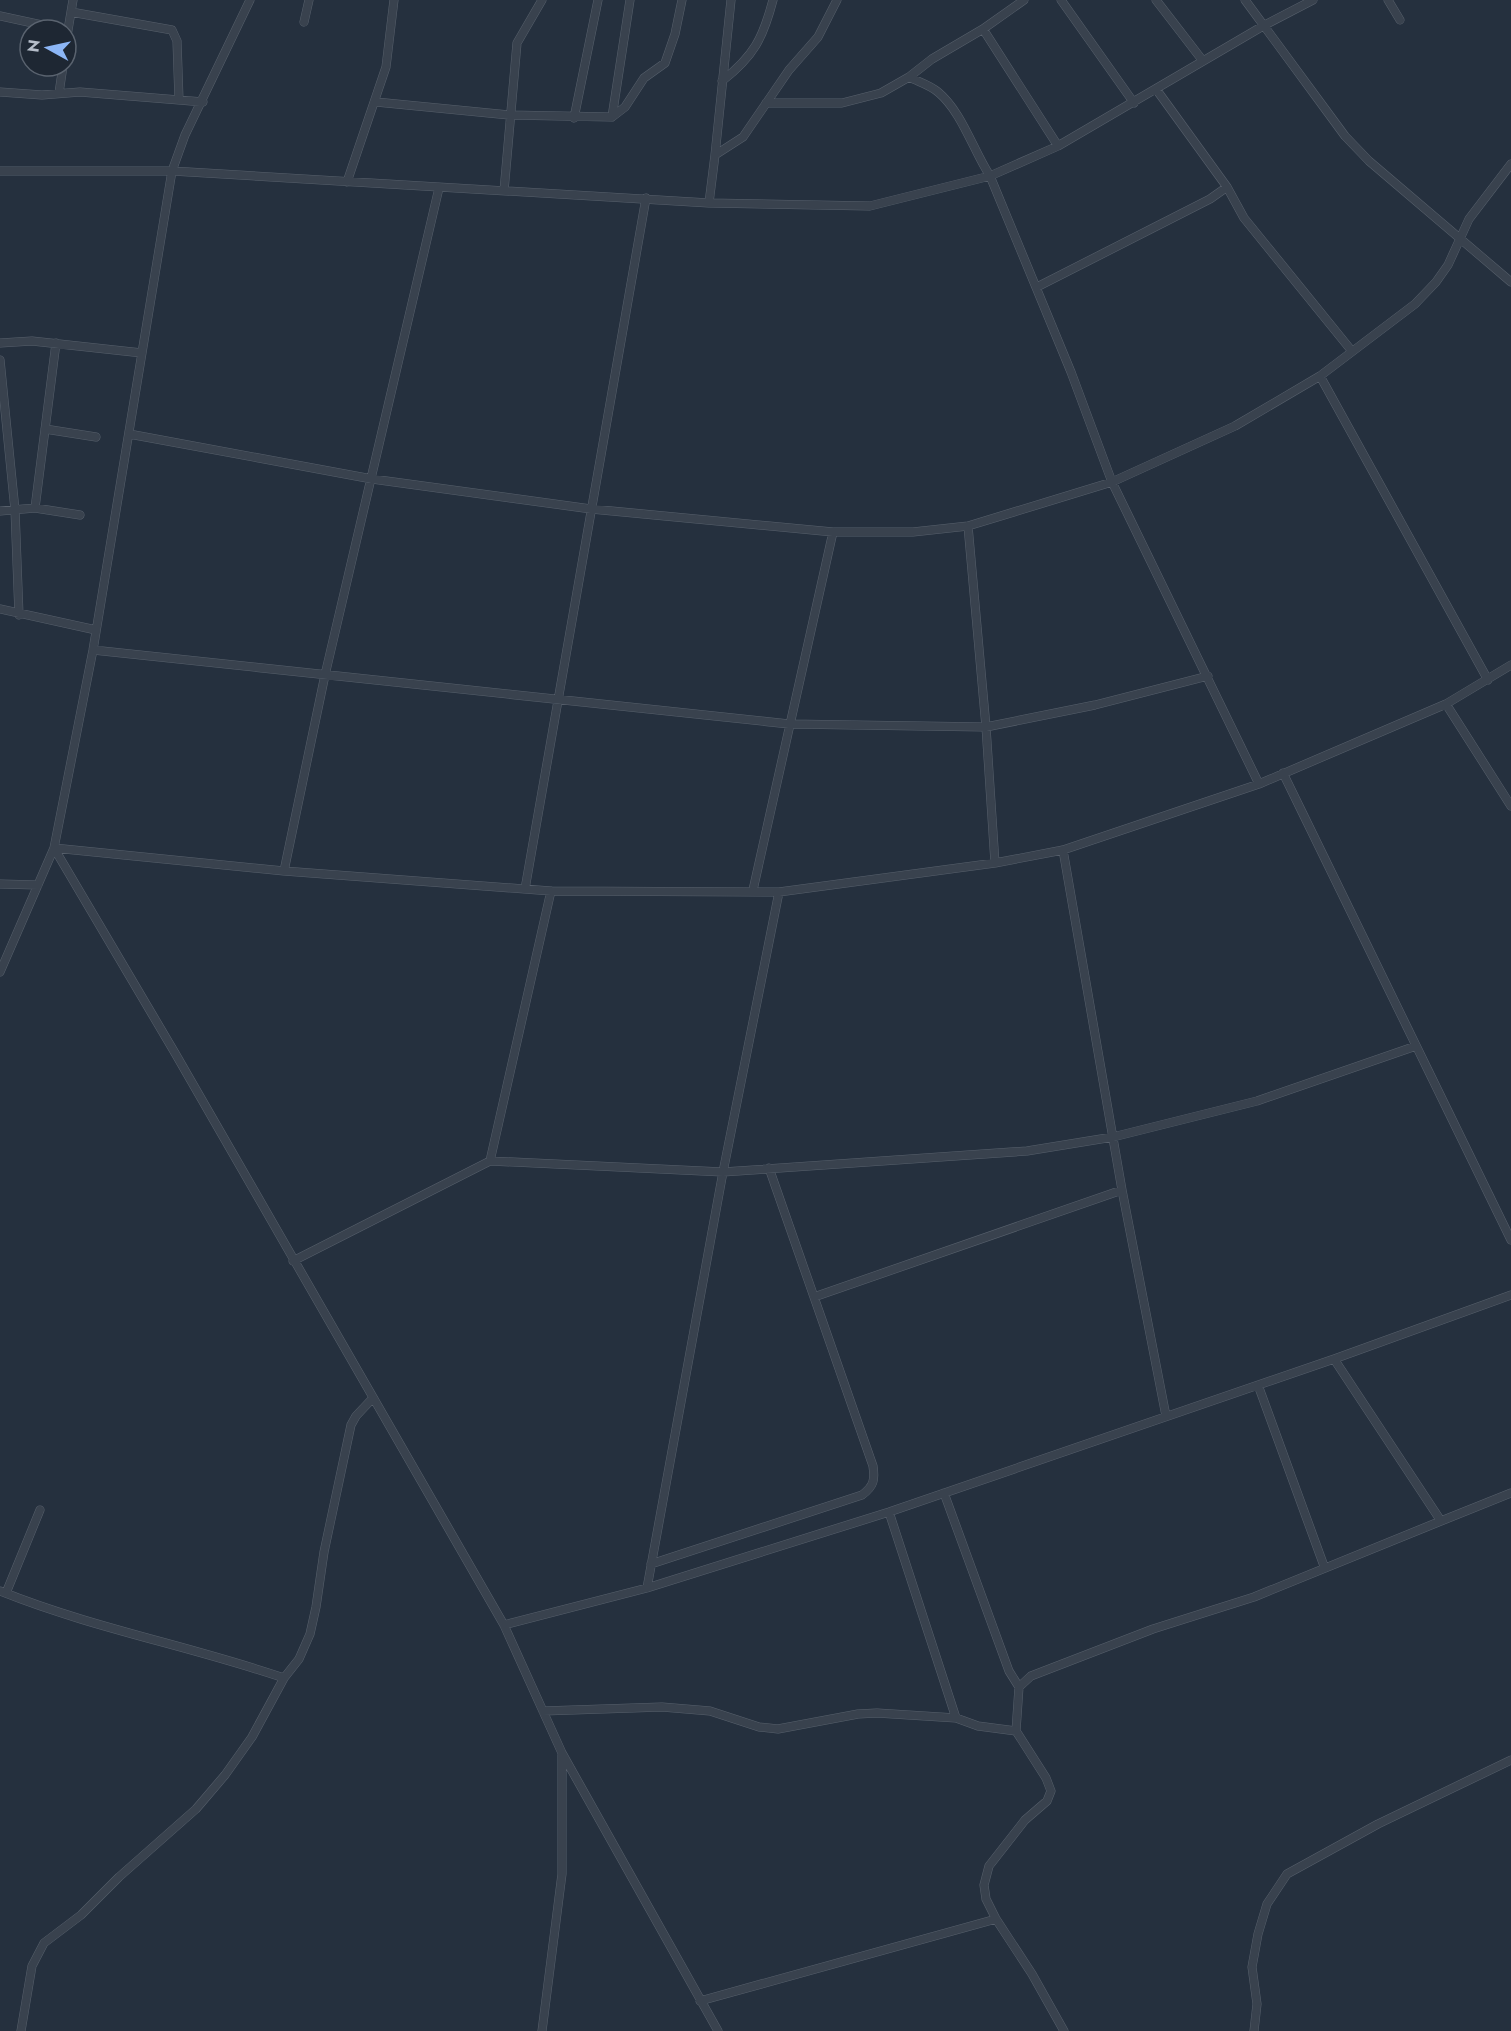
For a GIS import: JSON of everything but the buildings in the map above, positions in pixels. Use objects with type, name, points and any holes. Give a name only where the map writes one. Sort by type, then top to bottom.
[{"type":"street","points":[[69,18],[73,0]]},
{"type":"street","points":[[0,972],[54,848],[93,650],[172,171],[185,135],[203,102],[250,0]]},
{"type":"street","points":[[304,22],[309,0]]},
{"type":"street","points":[[346,182],[376,102],[386,67],[394,0]]},
{"type":"street","points":[[504,191],[509,115],[518,44],[542,0]]},
{"type":"street","points":[[574,118],[598,0]]},
{"type":"street","points":[[612,117],[630,0]]},
{"type":"street","points":[[376,102],[509,115],[612,117],[626,107],[644,78],[665,63],[675,34],[682,0]]},
{"type":"street","points":[[709,203],[731,0]]},
{"type":"street","points":[[722,81],[753,53],[763,36],[773,0]]},
{"type":"street","points":[[715,155],[744,137],[789,70],[818,37],[837,0]]},
{"type":"street","points":[[766,103],[842,103],[880,93],[909,78],[932,59],[983,29],[1024,0]]},
{"type":"street","points":[[1060,0],[1134,103]]},
{"type":"street","points":[[1156,0],[1203,61]]},
{"type":"street","points":[[1245,0],[1345,136],[1369,161],[1511,282]]},
{"type":"street","points":[[0,171],[172,171],[709,203],[870,206],[990,176],[1058,146],[1263,26],[1313,0]]},
{"type":"street","points":[[1388,0],[1400,20]]},
{"type":"street","points":[[71,12],[172,30],[177,41],[178,100]]},
{"type":"street","points":[[0,16],[18,20]]},
{"type":"street","points":[[983,29],[1058,146]]},
{"type":"street","points":[[59,93],[61,78]]},
{"type":"street","points":[[909,78],[941,94],[956,114],[975,154],[990,176],[1037,287],[1112,482],[1259,784]]},
{"type":"street","points":[[1156,89],[1227,187],[1244,218],[1351,350]]},
{"type":"street","points":[[0,92],[33,95],[80,92],[203,102]]},
{"type":"street","points":[[129,434],[372,479],[591,509],[833,532],[913,532],[968,526],[1112,482],[1235,426],[1320,376],[1351,350],[1415,304],[1449,265],[1477,207],[1511,164]]},
{"type":"street","points":[[1037,287],[1210,199],[1227,187]]},
{"type":"street","points":[[284,871],[325,675],[439,188]]},
{"type":"street","points":[[525,889],[646,198]]},
{"type":"street","points":[[0,343],[18,340],[142,353]]},
{"type":"street","points":[[35,508],[56,343]]},
{"type":"street","points":[[0,360],[15,510],[18,615]]},
{"type":"street","points":[[1320,376],[1488,680]]},
{"type":"street","points":[[45,429],[96,437]]},
{"type":"street","points":[[0,511],[35,508],[80,515]]},
{"type":"street","points":[[968,526],[986,727],[995,863]]},
{"type":"street","points":[[753,890],[833,532]]},
{"type":"street","points":[[0,609],[18,615],[96,630]]},
{"type":"street","points":[[93,650],[558,702],[789,724],[986,727],[1095,705],[1208,676]]},
{"type":"street","points":[[54,848],[284,871],[550,891],[753,890],[779,892],[995,863],[1063,850],[1259,784],[1446,704],[1511,665]]},
{"type":"street","points":[[1446,704],[1511,806]]},
{"type":"street","points":[[1283,773],[1511,1240]]},
{"type":"street","points":[[54,848],[175,1053],[504,1625],[562,1753],[718,2031]]},
{"type":"street","points":[[1063,850],[1122,1190],[1166,1416]]},
{"type":"street","points":[[0,884],[38,885]]},
{"type":"street","points":[[490,1161],[550,891]]},
{"type":"street","points":[[647,1588],[723,1172],[779,892]]},
{"type":"street","points":[[293,1261],[490,1161],[723,1172],[1027,1151],[1113,1137],[1257,1101],[1416,1046]]},
{"type":"street","points":[[651,1564],[862,1495],[871,1488],[875,1479],[873,1466],[769,1168]]},
{"type":"street","points":[[814,1297],[1122,1190]]},
{"type":"street","points":[[504,1625],[647,1588],[889,1512],[1334,1359],[1511,1295]]},
{"type":"street","points":[[1334,1359],[1441,1521]]},
{"type":"street","points":[[1258,1384],[1324,1566]]},
{"type":"street","points":[[21,2031],[32,1966],[44,1943],[81,1915],[119,1877],[196,1809],[225,1775],[252,1737],[284,1678],[299,1659],[310,1634],[324,1552],[351,1425],[372,1399]]},
{"type":"street","points":[[944,1493],[1009,1671],[1019,1687],[1016,1731],[1046,1778],[1051,1791],[1047,1801],[1025,1820],[989,1866],[984,1885],[986,1899],[1064,2031]]},
{"type":"street","points":[[1019,1687],[1031,1676],[1153,1629],[1254,1597],[1324,1566],[1511,1493]]},
{"type":"street","points":[[40,1510],[3,1592],[50,1609],[224,1658],[284,1678]]},
{"type":"street","points":[[889,1512],[956,1718]]},
{"type":"street","points":[[543,1711],[662,1707],[710,1711],[759,1727],[778,1729],[858,1714],[956,1718],[978,1726],[1016,1731]]},
{"type":"street","points":[[542,2031],[562,1874],[562,1753]]},
{"type":"street","points":[[1254,2031],[1257,2004],[1252,1967],[1258,1934],[1267,1904],[1287,1874],[1378,1824],[1511,1760]]},
{"type":"street","points":[[700,2001],[996,1919]]}]
